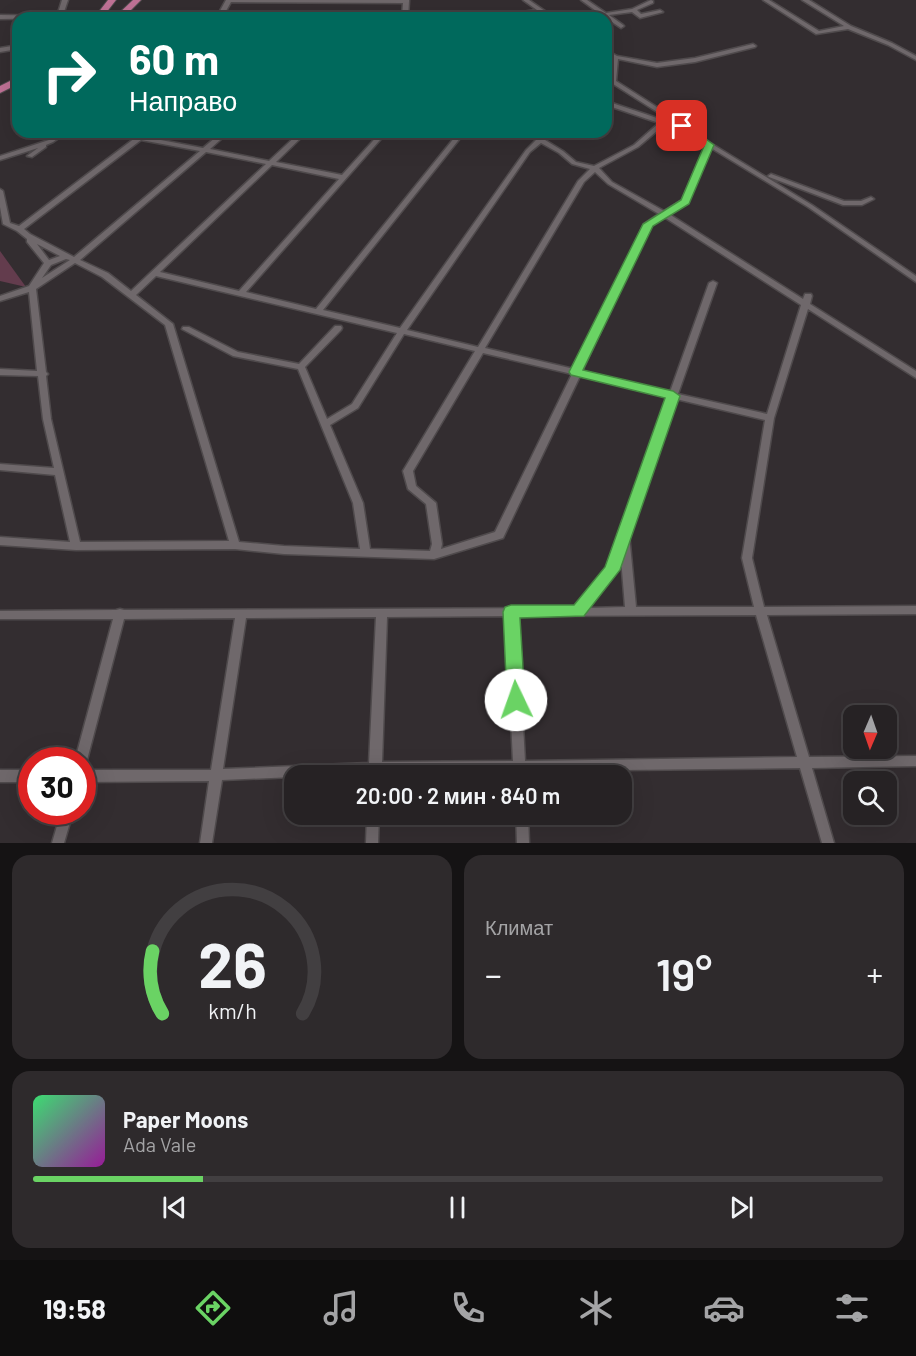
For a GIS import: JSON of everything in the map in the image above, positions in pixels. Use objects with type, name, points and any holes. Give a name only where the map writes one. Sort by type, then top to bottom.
[{"type":"main road","points":[[103,12],[112,0]]},
{"type":"main road","points":[[120,12],[136,0]]},
{"type":"street","points":[[229,0],[406,0]]},
{"type":"street","points":[[526,0],[542,11]]},
{"type":"street","points":[[584,0],[600,12]]},
{"type":"street","points":[[612,15],[633,10],[650,1],[662,0]]},
{"type":"street","points":[[766,0],[818,33],[849,27]]},
{"type":"street","points":[[805,0],[849,27],[891,44],[916,58]]},
{"type":"street","points":[[633,10],[640,16],[660,12]]},
{"type":"street","points":[[535,12],[542,11]]},
{"type":"street","points":[[612,20],[621,26]]},
{"type":"street","points":[[612,55],[657,65],[695,60],[753,46]]},
{"type":"street","points":[[615,57],[613,82],[669,116],[709,145]]},
{"type":"street","points":[[612,105],[664,123],[709,145],[810,206],[916,280]]},
{"type":"street","points":[[434,555],[437,544],[431,503],[411,488],[408,471],[581,181],[595,168],[636,146],[664,123]]},
{"type":"street","points":[[30,156],[55,138]]},
{"type":"street","points":[[23,232],[139,138]]},
{"type":"street","points":[[145,138],[342,177]]},
{"type":"street","points":[[0,299],[32,288],[75,260],[219,138]]},
{"type":"street","points":[[131,296],[298,138]]},
{"type":"street","points":[[240,294],[378,138]]},
{"type":"street","points":[[318,312],[457,138]]},
{"type":"street","points":[[536,138],[574,163],[595,168],[610,183],[806,301],[916,375]]},
{"type":"street","points":[[325,424],[355,406],[401,332],[528,152],[543,138]]},
{"type":"street","points":[[0,158],[51,141]]},
{"type":"street","points":[[0,541],[76,546],[235,545],[284,550],[434,555],[499,535],[575,372],[648,224],[685,201],[709,145]]},
{"type":"street","points":[[747,167],[843,203],[862,203],[871,199]]},
{"type":"street","points":[[0,191],[7,224],[105,274],[169,324],[235,545]]},
{"type":"street","points":[[23,232],[48,263]]},
{"type":"street","points":[[66,256],[48,263],[32,288],[44,374],[47,419],[76,546]]},
{"type":"street","points":[[154,273],[770,418]]},
{"type":"street","points":[[578,612],[612,570],[713,283]]},
{"type":"street","points":[[806,301],[770,418],[747,558],[760,611],[828,843]]},
{"type":"street","points":[[301,368],[338,328]]},
{"type":"street","points":[[186,329],[236,354],[301,368]]},
{"type":"street","points":[[301,368],[358,502],[366,553]]},
{"type":"street","points":[[0,372],[44,374]]},
{"type":"street","points":[[0,467],[59,472]]},
{"type":"street","points":[[624,534],[631,611]]},
{"type":"street","points":[[0,615],[916,610]]},
{"type":"street","points":[[375,765],[382,612]]},
{"type":"street","points":[[511,612],[520,765]]},
{"type":"street","points":[[84,747],[120,613]]},
{"type":"street","points":[[206,843],[241,613]]},
{"type":"street","points":[[632,767],[916,761]]},
{"type":"street","points":[[96,777],[284,774]]},
{"type":"street","points":[[0,776],[18,776]]},
{"type":"street","points":[[58,843],[63,825]]},
{"type":"street","points":[[372,843],[373,825]]},
{"type":"street","points":[[522,825],[523,843]]},
{"type":"shaded area","points":[[0,251],[26,287],[0,281]]},
{"type":"route","points":[[516,700],[511,612],[578,612],[612,570],[673,396],[575,372],[648,224],[685,201],[709,145],[682,126]]}]
